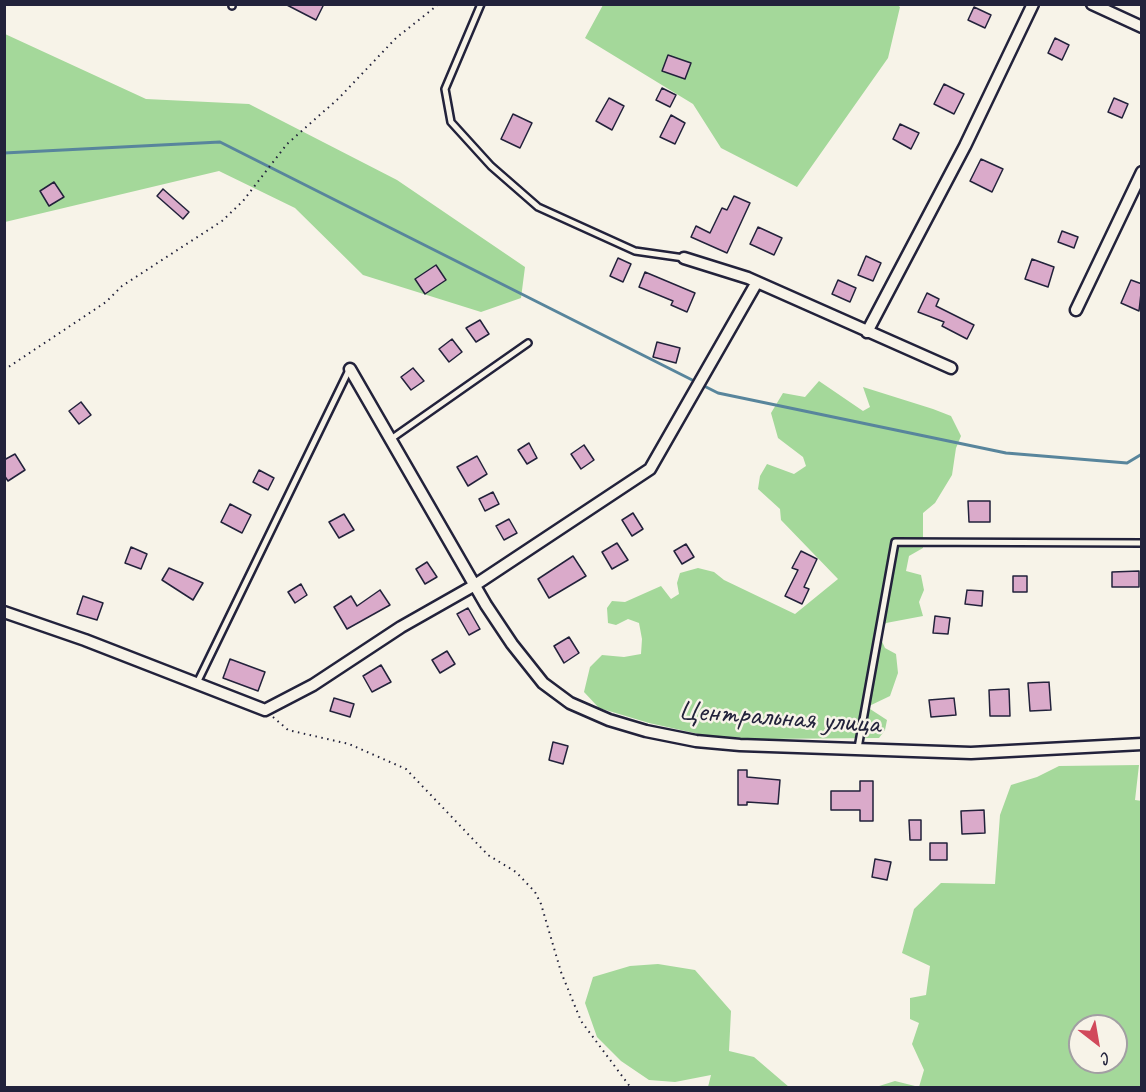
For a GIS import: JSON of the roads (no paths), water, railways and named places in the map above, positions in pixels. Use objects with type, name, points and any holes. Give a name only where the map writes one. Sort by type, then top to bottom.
[{"type":"street","points":[[867,332],[965,146],[1033,4]]},
{"type":"street","points":[[1092,4],[1142,27]]},
{"type":"street","points":[[1076,310],[1142,172]]},
{"type":"street","points":[[684,258],[757,282],[951,368]]},
{"type":"street","points":[[4,612],[85,640],[265,710],[313,685],[401,627],[475,585],[650,469],[757,282]]},
{"type":"street","name":"Центральная улица","points":[[350,369],[475,585],[512,644],[543,683],[570,703],[600,716],[646,731],[696,741],[741,745],[971,753],[1142,744]]},
{"type":"lane","points":[[481,4],[445,89],[452,122],[491,166],[538,207],[635,251],[684,258]]},
{"type":"lane","points":[[391,439],[528,343]]},
{"type":"lane","points":[[196,685],[350,369]]},
{"type":"lane","points":[[858,748],[895,542],[1142,543]]},
{"type":"waterway","points":[[4,153],[220,142],[718,393],[1006,453],[1127,463],[1142,454]]}]
